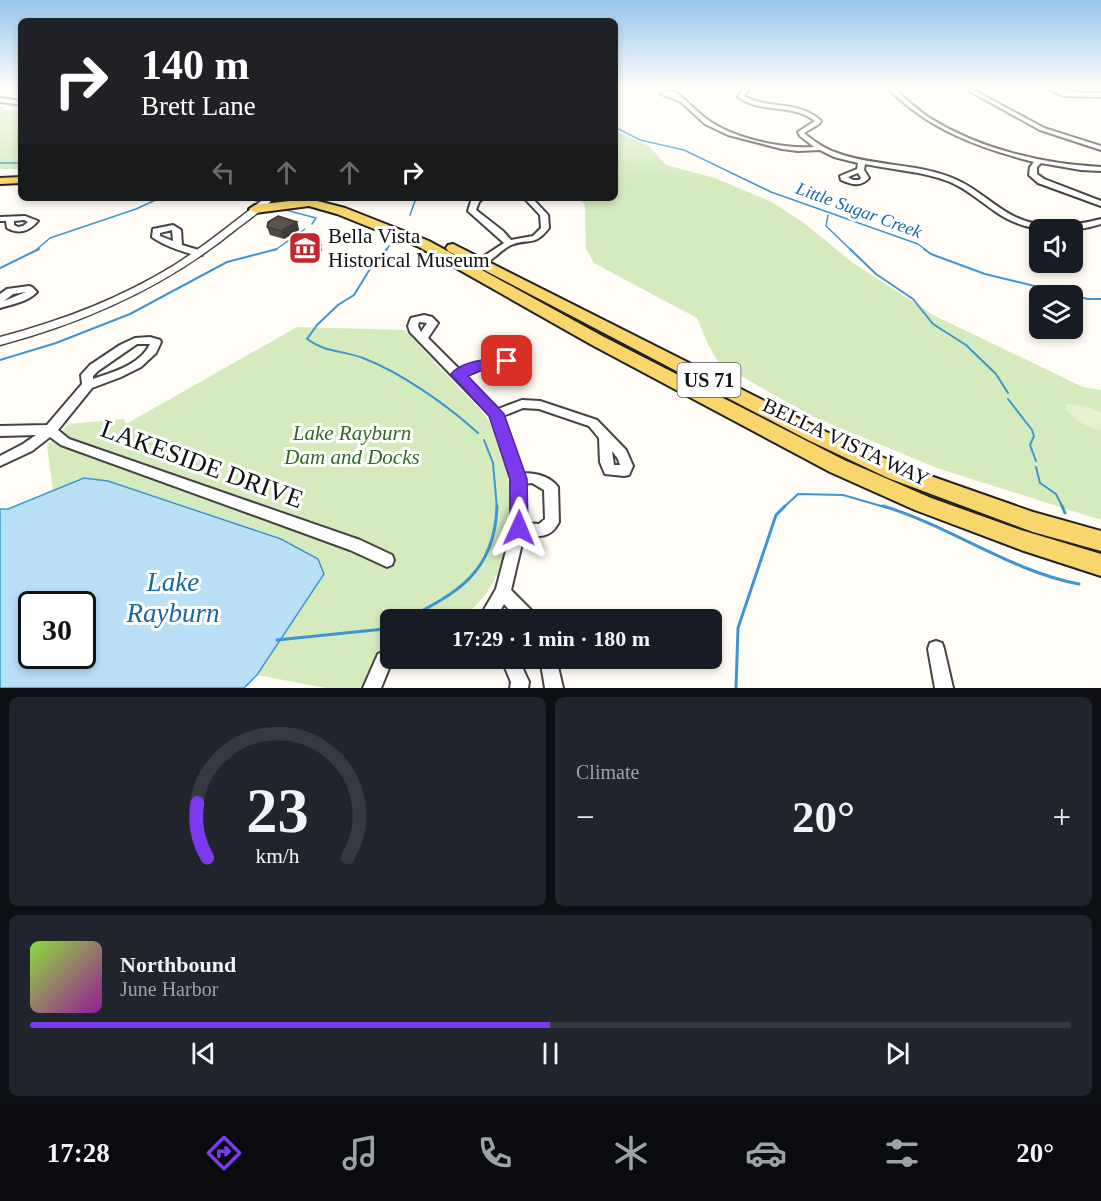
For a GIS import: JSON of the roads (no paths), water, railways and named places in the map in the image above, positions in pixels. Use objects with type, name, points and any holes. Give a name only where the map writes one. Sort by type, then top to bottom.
[{"type":"main road","points":[[0,176],[18,178]]},
{"type":"main road","points":[[0,181],[18,178]]},
{"type":"main road","points":[[255,209],[322,201]]},
{"type":"main road","name":"BELLA VISTA WAY","points":[[322,201],[405,225],[815,435],[895,471],[1023,519],[1101,542]]},
{"type":"main road","name":"BELLA VISTA WAY","points":[[322,201],[424,244],[640,364],[837,466],[944,512],[1021,540],[1101,565]]},
{"type":"street","points":[[704,119],[723,133],[797,149],[822,148]]},
{"type":"street","points":[[817,119],[817,123],[801,132],[806,139],[861,166],[935,174],[954,180],[1009,218],[1026,224],[1065,229],[1101,220]]},
{"type":"street","points":[[929,119],[984,144],[1039,161],[1101,169]]},
{"type":"street","points":[[1024,119],[1042,129],[1101,148]]},
{"type":"street","points":[[1039,161],[1034,167],[1033,175],[1041,181],[1101,204]]},
{"type":"street","points":[[0,341],[36,332],[100,308],[138,290],[199,253],[266,201]]},
{"type":"street","points":[[475,201],[472,211],[509,243]]},
{"type":"street","points":[[481,262],[509,243],[536,238],[545,228],[544,215],[531,201]]},
{"type":"street","points":[[0,219],[10,219]]},
{"type":"street","points":[[178,246],[199,253]]},
{"type":"street","points":[[0,299],[19,288],[29,289],[32,292],[25,297],[0,305]]},
{"type":"street","points":[[422,338],[496,414],[518,479],[519,528],[503,592],[493,609]]},
{"type":"street","points":[[0,461],[21,453],[50,430],[69,411],[88,386],[116,375],[147,357],[154,351],[156,342],[135,340],[124,346],[87,375],[88,386]]},
{"type":"street","points":[[458,374],[480,366],[507,361]]},
{"type":"street","points":[[496,414],[522,404],[540,405],[593,423],[605,436]]},
{"type":"street","points":[[0,431],[50,430]]},
{"type":"street","name":"LAKESIDE DRIVE","points":[[50,430],[65,442],[355,544],[387,560]]},
{"type":"street","points":[[518,479],[534,478],[551,487],[552,522],[541,531],[519,528]]},
{"type":"street","points":[[503,592],[519,609]]},
{"type":"street","points":[[936,649],[944,688]]},
{"type":"street","points":[[372,688],[380,669]]},
{"type":"street","points":[[514,669],[520,682],[519,688]]},
{"type":"street","points":[[550,669],[554,688]]},
{"type":"water","name":"Lake Rayburn","points":[[84,478],[108,481],[281,539],[318,559],[324,574],[257,675],[244,688],[0,688],[0,509],[8,509]]},
{"type":"waterway","name":"Little Sugar Creek","points":[[618,129],[640,140],[684,150],[771,192],[918,244],[926,250]]},
{"type":"waterway","name":"Little Sugar Creek","points":[[0,163],[18,163]]},
{"type":"waterway","points":[[36,250],[50,238],[153,201]]},
{"type":"waterway","points":[[410,215],[415,201]]},
{"type":"waterway","points":[[282,209],[316,218],[312,224]]},
{"type":"waterway","points":[[828,215],[826,226],[851,250]]},
{"type":"waterway","points":[[276,249],[305,229]]},
{"type":"waterway","points":[[386,250],[393,241]]},
{"type":"waterway","points":[[0,268],[39,249]]},
{"type":"waterway","points":[[0,360],[56,343],[130,314],[227,262],[276,249]]},
{"type":"waterway","points":[[387,249],[370,269],[354,295],[338,305],[317,325],[307,339],[328,349],[363,358],[393,372],[438,401],[478,433]]},
{"type":"waterway","points":[[850,249],[876,274],[913,299],[933,324],[966,345],[996,374],[1008,393]]},
{"type":"waterway","name":"Little Sugar Creek","points":[[924,249],[931,254],[985,274],[1088,299],[1101,299]]},
{"type":"waterway","points":[[1008,399],[1032,430],[1034,436],[1030,445],[1036,461]]},
{"type":"waterway","points":[[484,440],[493,463],[497,507]]},
{"type":"waterway","points":[[1036,467],[1040,483],[1056,494],[1062,506]]},
{"type":"waterway","points":[[783,508],[798,494],[843,495],[888,508]]},
{"type":"waterway","points":[[883,506],[932,525],[1029,569],[1079,584]]},
{"type":"waterway","points":[[1062,506],[1065,513]]},
{"type":"waterway","points":[[424,609],[457,589],[481,564],[495,529],[497,507]]},
{"type":"waterway","points":[[736,688],[738,628],[776,515],[783,508]]},
{"type":"waterway","points":[[277,640],[380,629]]},
{"type":"place","name":"Bella Vista Historical Museum","points":[[305,248]]},
{"type":"park label","name":"Lake Rayburn Dam and Docks","points":[[352,445]]}]
